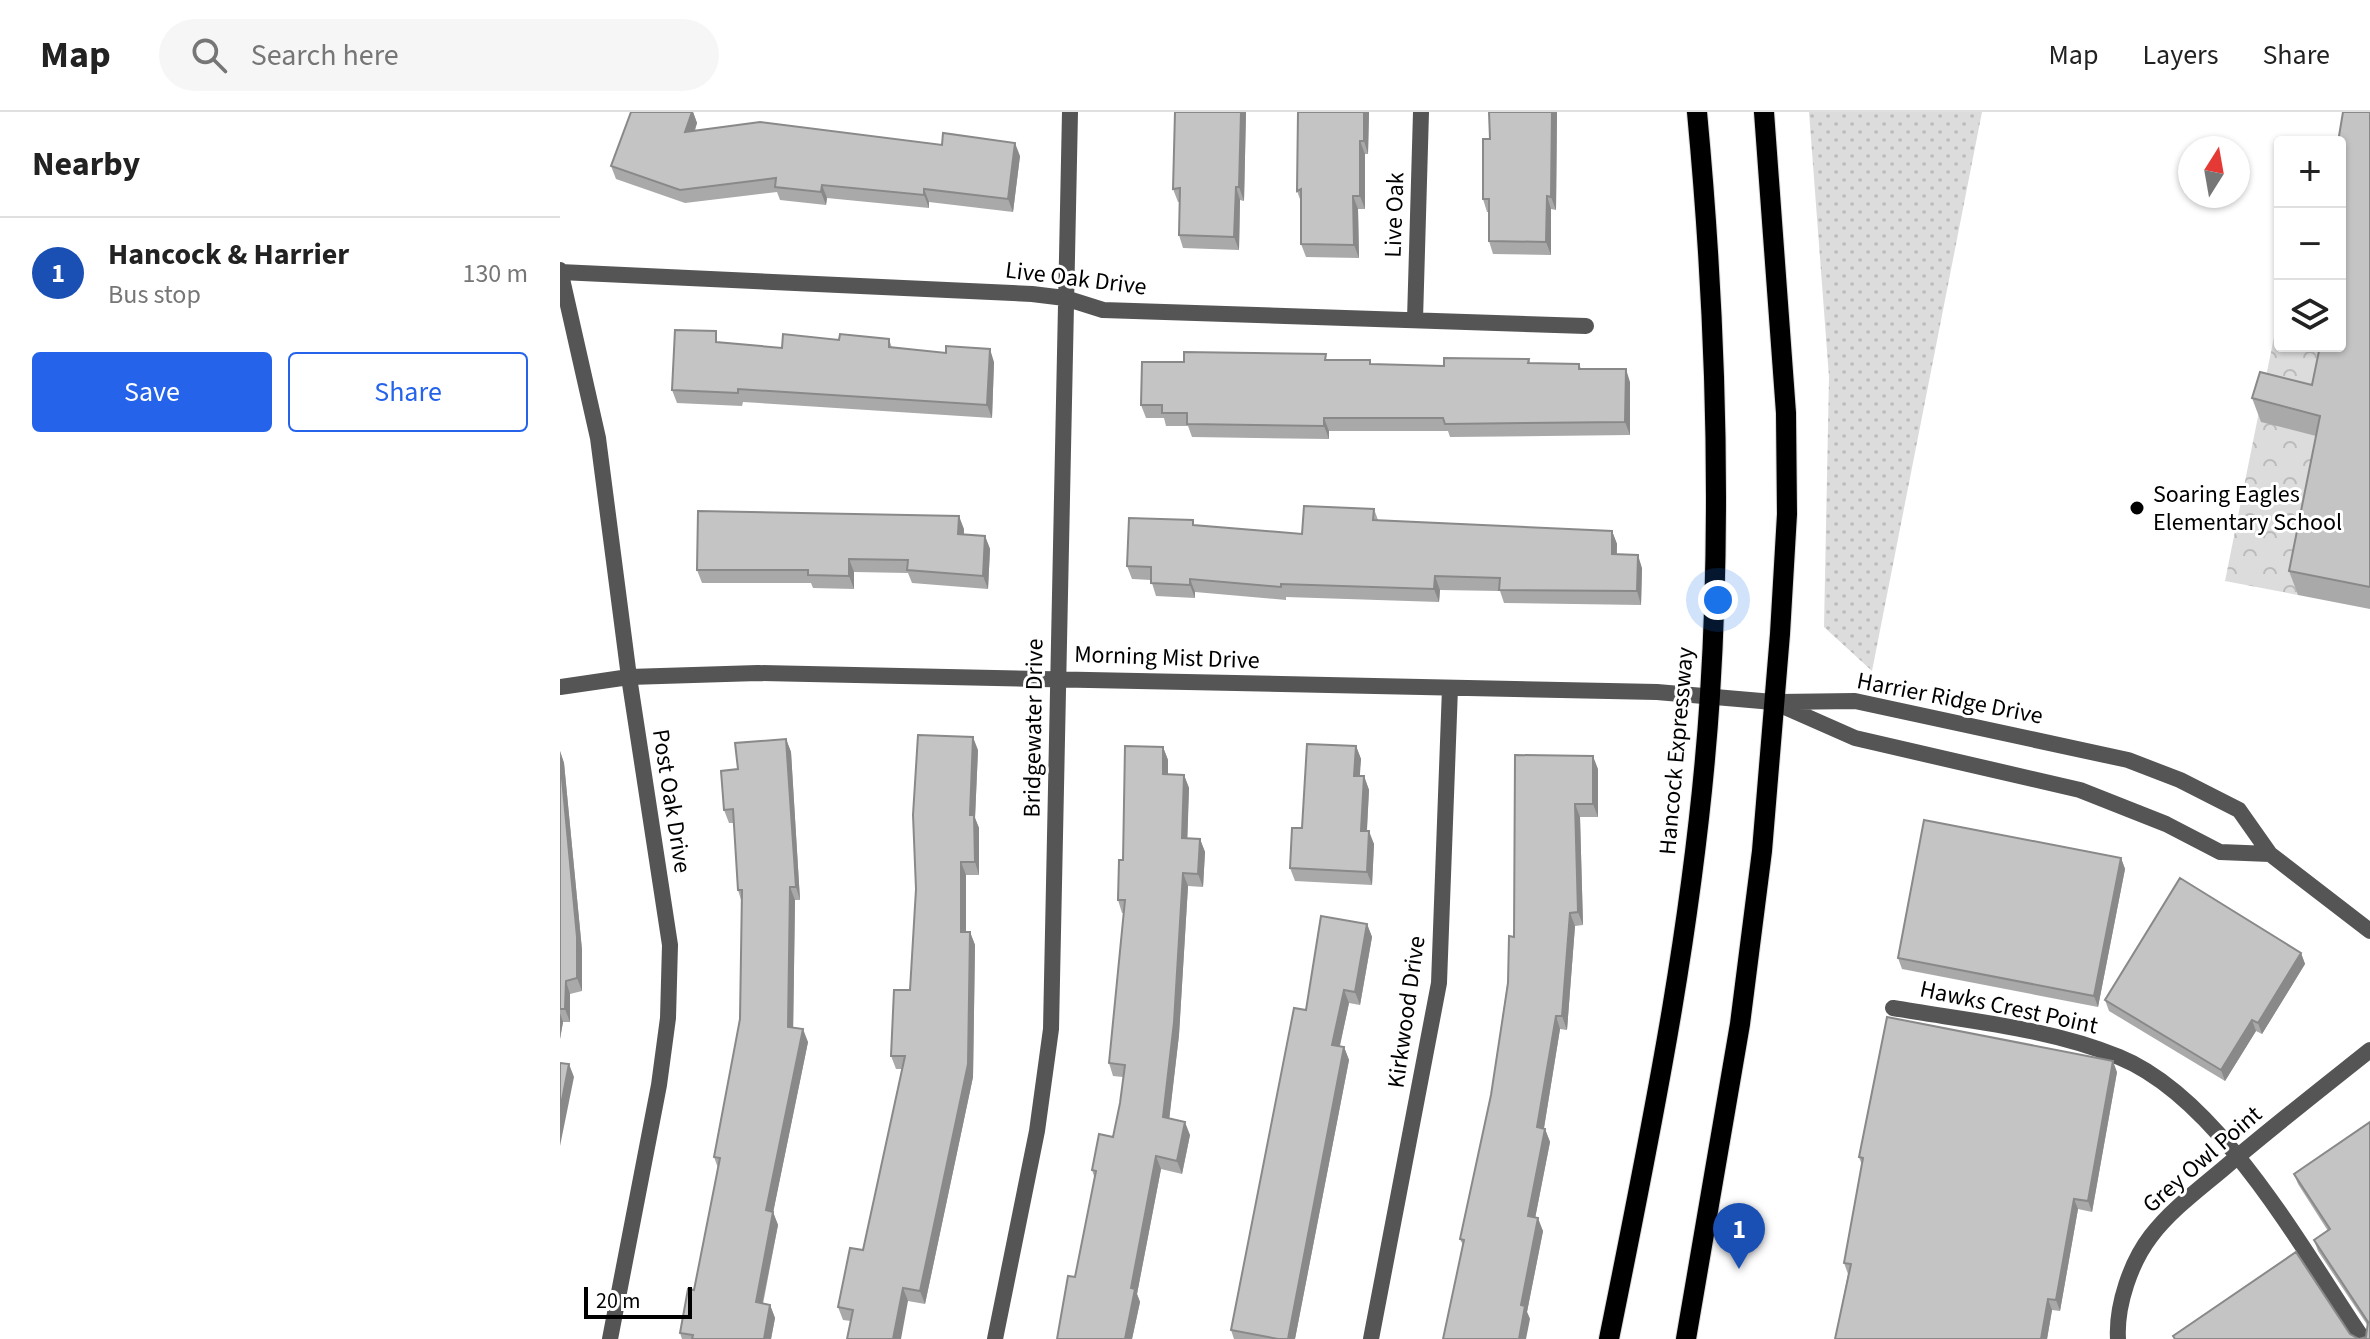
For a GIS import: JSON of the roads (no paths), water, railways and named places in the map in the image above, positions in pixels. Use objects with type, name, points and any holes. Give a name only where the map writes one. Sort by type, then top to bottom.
[{"type":"main road","name":"Hancock Expressway","points":[[1609,1339],[1677,987],[1710,694],[1713,410],[1704,188],[1697,112]]},
{"type":"main road","points":[[1686,1339],[1740,1024],[1762,851],[1787,514],[1786,413],[1764,112]]},
{"type":"street","name":"Bridgewater Drive","points":[[995,1339],[1037,1131],[1051,1029],[1070,112]]},
{"type":"street","name":"Live Oak","points":[[1415,320],[1421,112]]},
{"type":"street","name":"Live Oak Drive","points":[[560,271],[1032,294],[1065,298],[1103,310],[1586,326]]},
{"type":"street","name":"Post Oak Drive","points":[[560,271],[598,438],[629,677],[670,945],[668,1018],[659,1085],[610,1339]]},
{"type":"street","name":"Morning Mist Drive","points":[[560,687],[629,677],[758,673],[1057,677],[1710,694],[1773,702]]},
{"type":"street","name":"Kirkwood Drive","points":[[1371,1339],[1439,983],[1450,688]]},
{"type":"street","name":"Harrier Ridge Drive","points":[[1773,702],[1855,701],[2128,760],[2180,780],[2239,810],[2270,854],[2370,931]]},
{"type":"street","points":[[1773,702],[1855,738],[2080,790],[2166,824],[2220,852],[2270,854]]},
{"type":"street","name":"Hawks Crest Point","points":[[1893,1008],[2061,1038],[2122,1058],[2157,1078],[2238,1156],[2363,1339]]},
{"type":"street","name":"Grey Owl Point","points":[[2118,1339],[2123,1298],[2134,1264],[2150,1237],[2176,1209],[2238,1156],[2370,1050]]},
{"type":"place","name":"Soaring Eagles Elementary School","points":[[2137,508]]},
{"type":"place","name":"Hancock & Harrier","points":[[1739,1269]]}]
